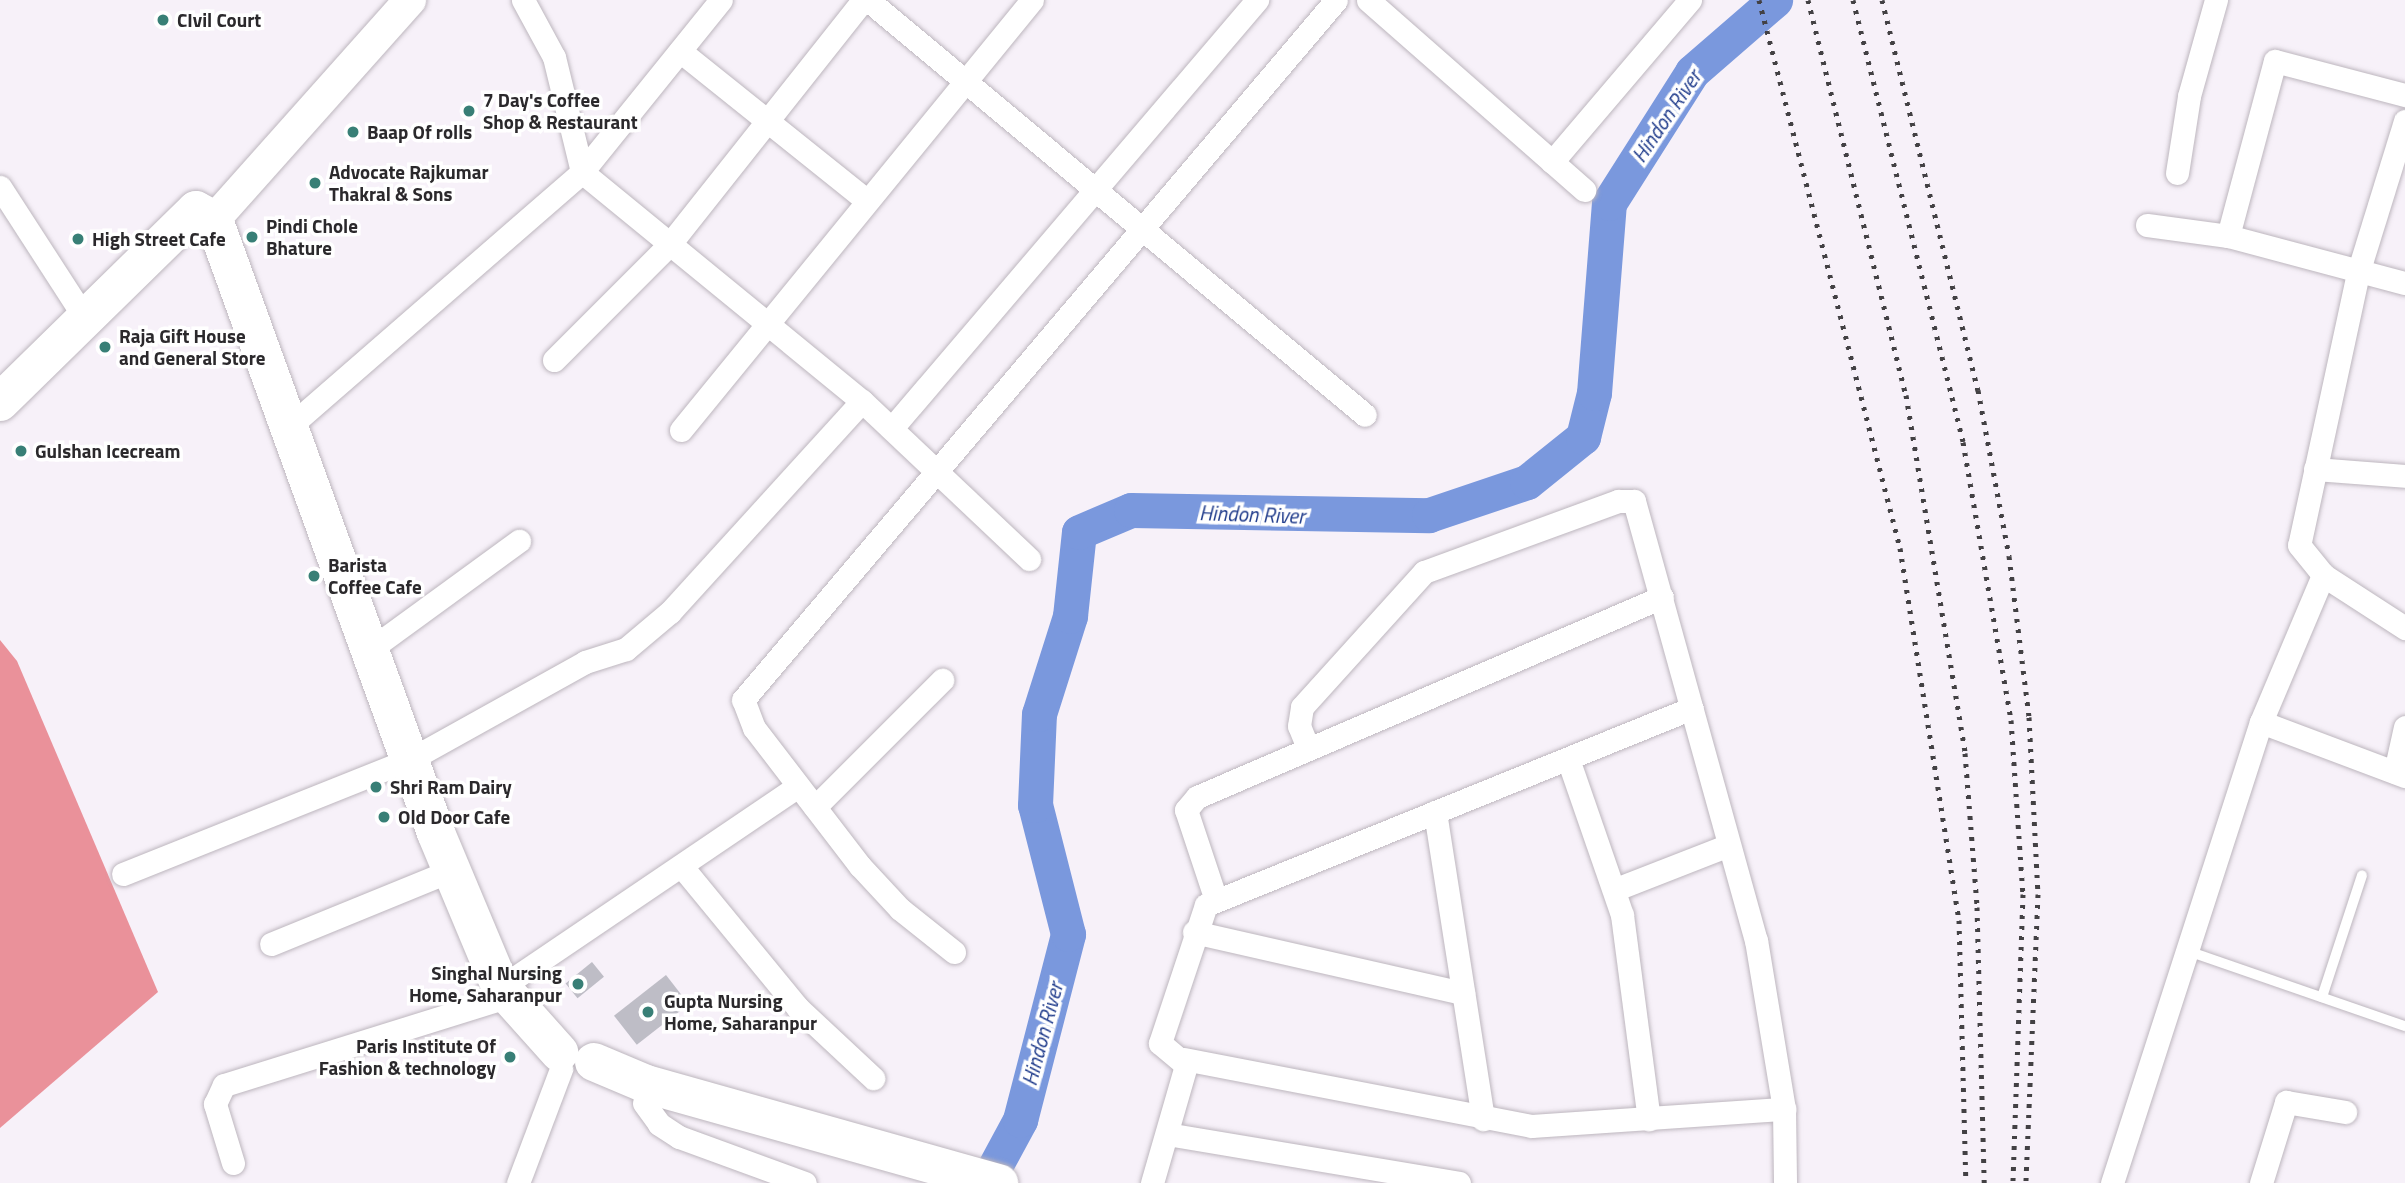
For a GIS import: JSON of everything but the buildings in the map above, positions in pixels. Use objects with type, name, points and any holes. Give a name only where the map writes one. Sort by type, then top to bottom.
[{"type":"highway","points":[[0,402],[86,320],[205,215]]},
{"type":"highway","points":[[205,215],[290,426],[452,870],[504,978],[574,1060],[644,1103],[750,1124],[789,1124]]},
{"type":"highway","points":[[0,428],[205,215]]},
{"type":"highway","points":[[574,1060],[856,1146],[999,1183]]},
{"type":"main road","points":[[205,215],[381,0]]},
{"type":"main road","points":[[205,215],[410,0]]},
{"type":"street","points":[[523,0],[554,57],[582,172],[862,401],[938,469],[1029,559]]},
{"type":"street","points":[[290,426],[582,172],[721,0]]},
{"type":"street","points":[[554,360],[670,245],[865,0],[965,80],[1139,230],[1365,415]]},
{"type":"street","points":[[681,430],[765,323],[1032,0]]},
{"type":"street","points":[[892,428],[1257,0]]},
{"type":"street","points":[[954,952],[900,909],[798,786],[754,728],[743,700],[1336,0]]},
{"type":"street","points":[[1368,0],[1584,190]]},
{"type":"street","points":[[1552,162],[1690,0]]},
{"type":"street","points":[[2177,173],[2189,96],[2216,0]]},
{"type":"street","points":[[680,51],[866,200]]},
{"type":"street","points":[[2228,236],[2275,61],[2405,95]]},
{"type":"street","points":[[2403,134],[2358,273],[2299,545],[2323,575],[2405,628]]},
{"type":"street","points":[[0,187],[86,320]]},
{"type":"street","points":[[2147,225],[2228,236],[2358,273],[2405,283]]},
{"type":"street","points":[[123,874],[411,759],[650,631],[862,401]]},
{"type":"street","points":[[2315,469],[2405,476]]},
{"type":"street","points":[[1308,748],[1299,726],[1302,707],[1408,585],[1439,563],[1627,498],[1638,509],[1756,940],[1784,1109],[1785,1183]]},
{"type":"street","points":[[372,648],[519,541]]},
{"type":"street","points":[[2112,1183],[2185,950],[2261,722],[2323,575]]},
{"type":"street","points":[[1216,900],[1188,803],[1308,748],[1662,597]]},
{"type":"street","points":[[815,807],[942,680]]},
{"type":"street","points":[[1692,708],[1216,900],[1200,913],[1160,1043],[1184,1059],[1483,1119],[1532,1126],[1784,1109]]},
{"type":"street","points":[[2261,722],[2400,774],[2405,727]]},
{"type":"street","points":[[1568,759],[1616,889],[1648,1119]]},
{"type":"street","points":[[233,1163],[215,1104],[224,1085],[504,978],[683,868],[798,786]]},
{"type":"street","points":[[1435,812],[1483,1119]]},
{"type":"street","points":[[1616,889],[1729,845]]},
{"type":"street","points":[[683,868],[798,1008],[873,1078]]},
{"type":"street","points":[[271,944],[452,870]]},
{"type":"street","points":[[1194,932],[1463,993]]},
{"type":"street","points":[[1152,1183],[1167,1134],[1184,1059]]},
{"type":"street","points":[[518,1183],[574,1060]]},
{"type":"street","points":[[2261,1183],[2286,1102],[2345,1112]]},
{"type":"street","points":[[644,1103],[659,1125],[679,1137],[805,1183]]},
{"type":"street","points":[[1167,1134],[1460,1183]]},
{"type":"lane","points":[[2322,997],[2362,875]]},
{"type":"lane","points":[[2185,950],[2405,1026]]},
{"type":"shaded area","points":[[0,640],[17,661],[158,992],[0,1128]]},
{"type":"waterway","name":"Hindon River","points":[[986,1183],[1020,1120],[1068,934],[1035,805],[1039,714],[1070,616],[1079,532],[1131,510],[1429,515],[1527,482],[1583,437],[1594,393],[1609,203],[1692,72],[1775,0]]},
{"type":"railway","points":[[1759,0],[1900,548],[1959,920],[1966,1183]]},
{"type":"railway","points":[[1808,0],[1906,395],[1965,753],[1977,907],[1984,1183]]},
{"type":"railway","points":[[1853,0],[1963,442],[2011,720],[2023,894],[2013,1183]]},
{"type":"railway","points":[[1882,0],[1978,390],[2009,556],[2029,717],[2038,894],[2026,1183]]},
{"type":"place","name":"CIvil Court","points":[[163,20]]},
{"type":"place","name":"7 Day's Coffee Shop & Restaurant","points":[[469,111]]},
{"type":"place","name":"Baap Of rolls","points":[[353,132]]},
{"type":"place","name":"Advocate Rajkumar Thakral & Sons","points":[[315,183]]},
{"type":"place","name":"Pindi Chole Bhature","points":[[252,237]]},
{"type":"place","name":"High Street Cafe","points":[[78,239]]},
{"type":"place","name":"Raja Gift House and General Store","points":[[105,347]]},
{"type":"place","name":"Gulshan Icecream","points":[[21,451]]},
{"type":"place","name":"Barista Coffee Cafe","points":[[314,576]]},
{"type":"place","name":"Shri Ram Dairy","points":[[376,787]]},
{"type":"place","name":"Old Door Cafe","points":[[384,817]]},
{"type":"place","name":"Singhal Nursing Home, Saharanpur","points":[[578,984]]},
{"type":"place","name":"Gupta Nursing Home, Saharanpur","points":[[648,1012]]},
{"type":"place","name":"Paris Institute Of Fashion & technology","points":[[510,1057]]}]
